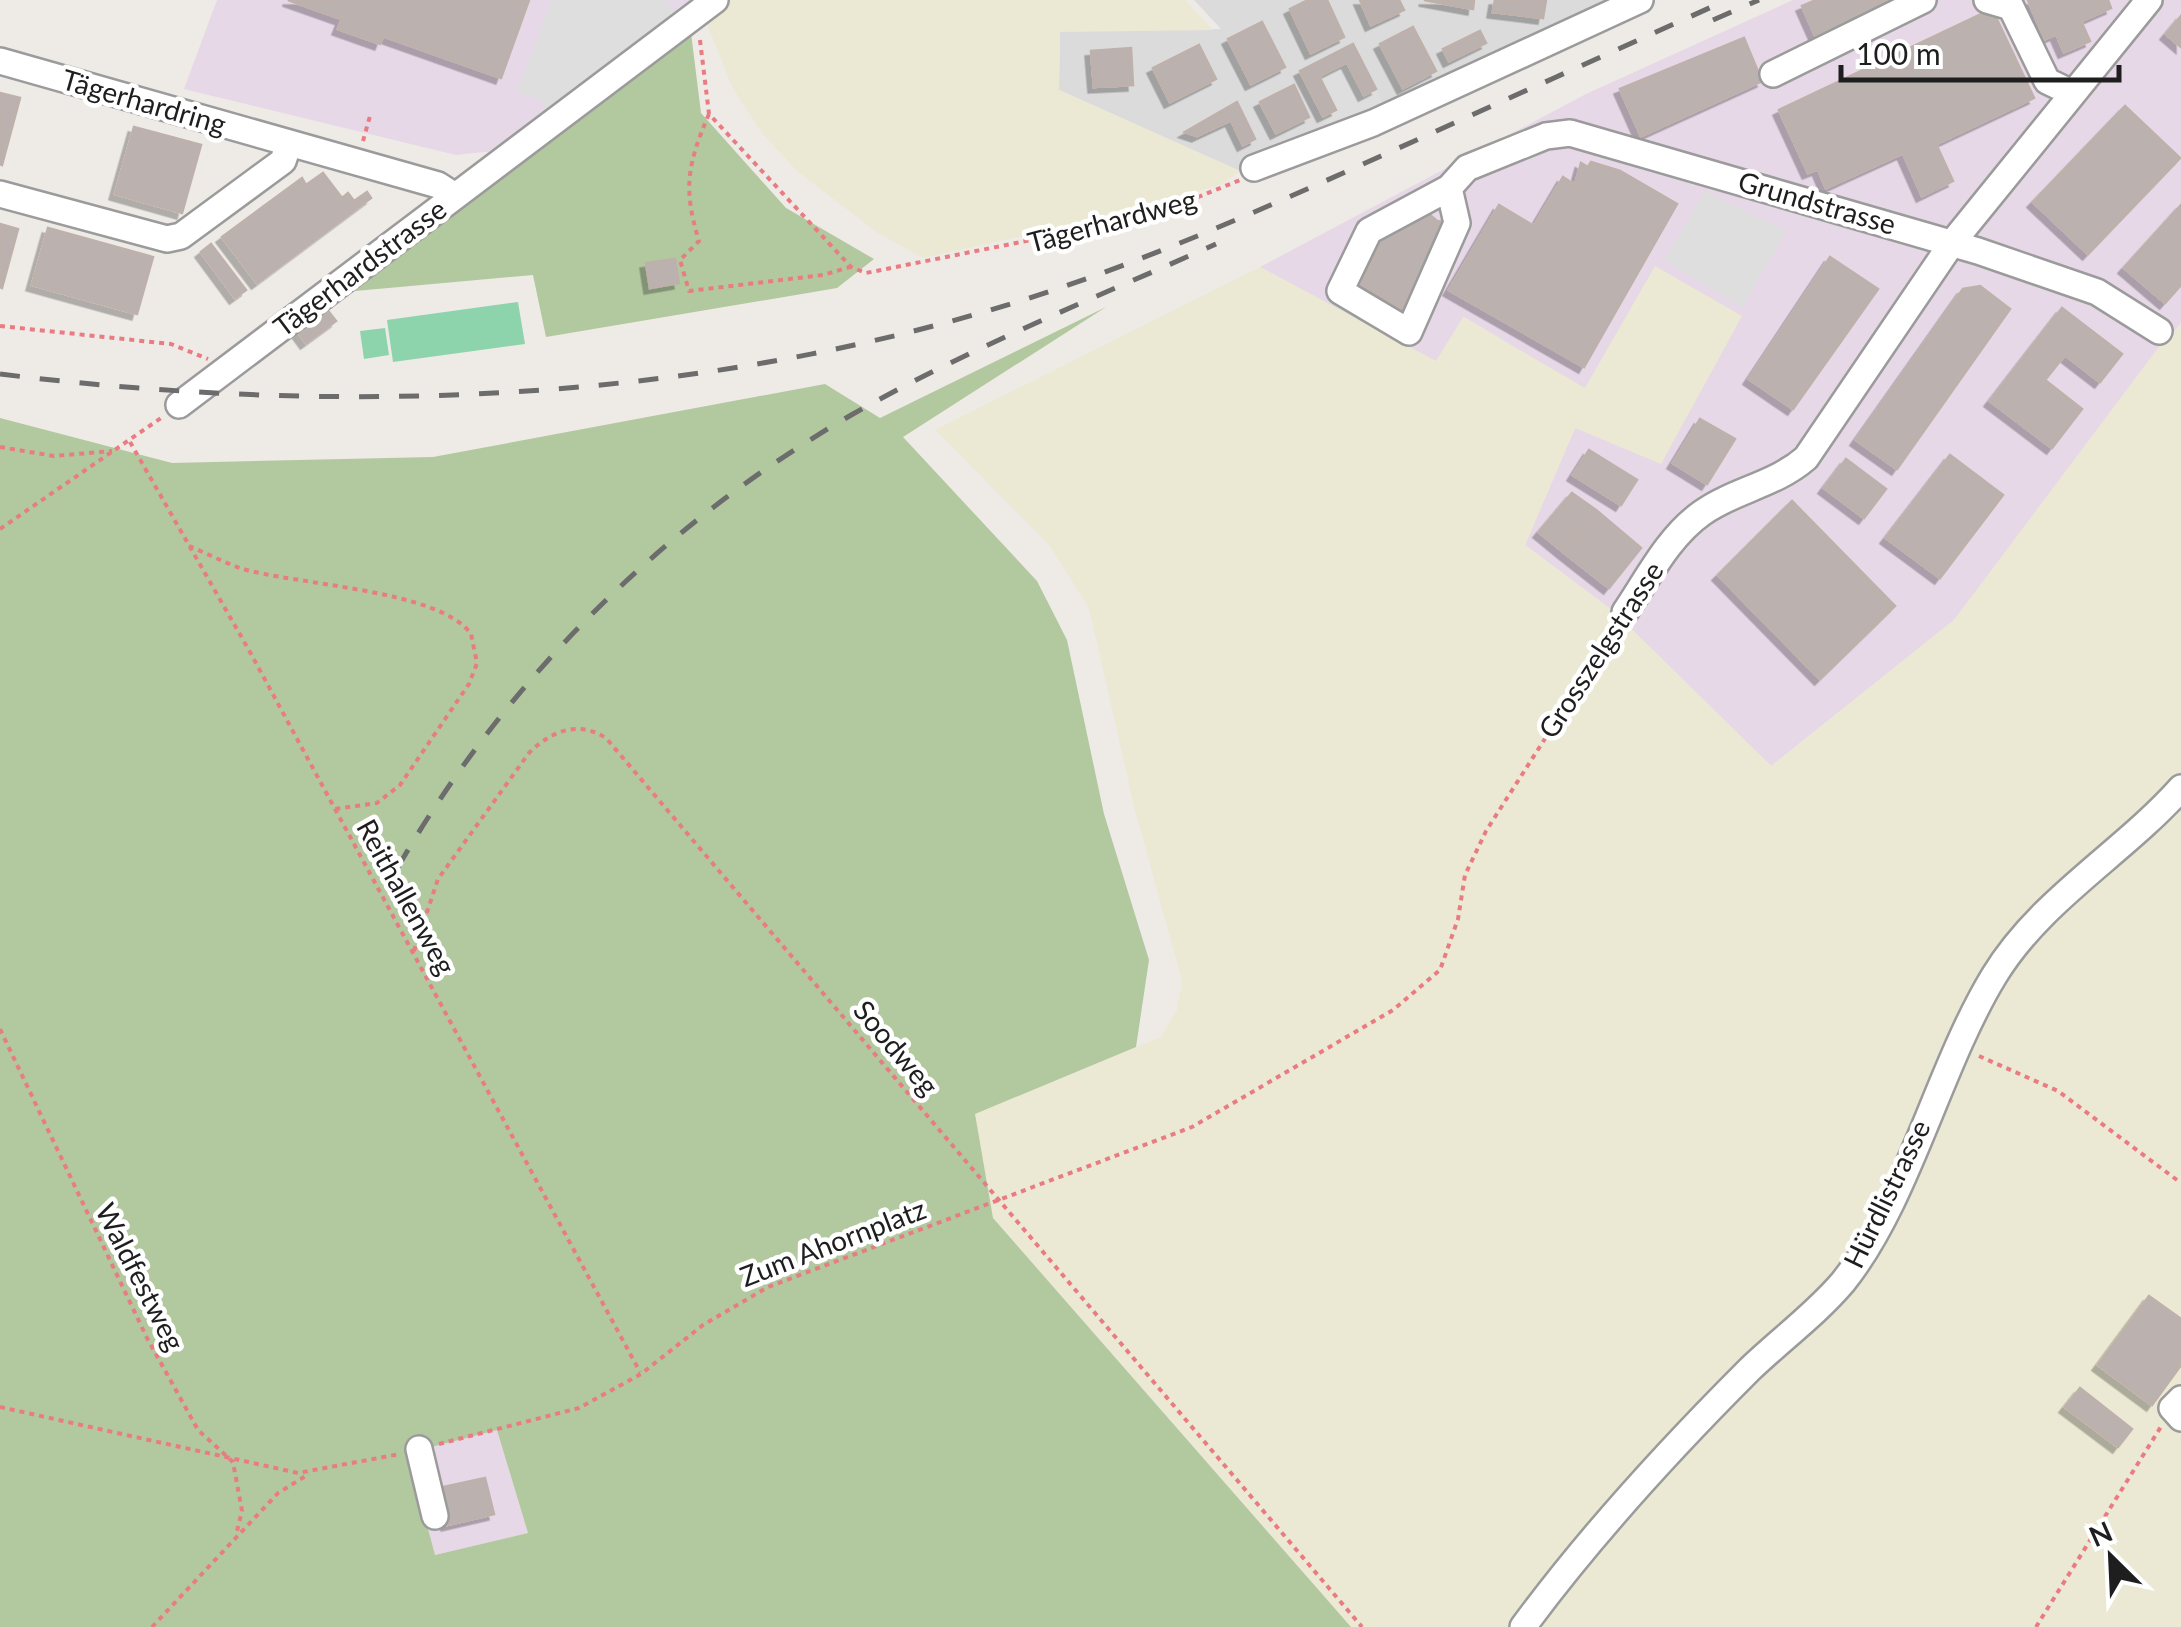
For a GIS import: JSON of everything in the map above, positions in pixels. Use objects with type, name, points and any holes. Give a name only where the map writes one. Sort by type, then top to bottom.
[{"type":"street","points":[[1254,168],[1373,123],[1640,0]]},
{"type":"street","points":[[1774,74],[1923,0]]},
{"type":"street","points":[[1987,0],[2012,7],[2047,81],[2072,93]]},
{"type":"street","name":"Grosszelgstrasse","points":[[1625,612],[1672,540],[1703,512],[1781,476],[1806,458],[1952,243],[2148,0]]},
{"type":"street","name":"Tägerhardstrasse","points":[[178,405],[706,8]]},
{"type":"street","name":"Tägerhardring","points":[[0,60],[438,185],[455,196]]},
{"type":"street","name":"Grundstrasse","points":[[1449,188],[1467,168],[1546,136],[1570,133],[1952,243],[2097,292],[2158,331]]},
{"type":"street","points":[[0,194],[167,239],[181,236],[283,161],[289,144]]},
{"type":"street","points":[[1449,188],[1457,223],[1409,332],[1340,291],[1368,231],[1449,188]]},
{"type":"street","name":"Hürdlistrasse","points":[[1524,1627],[1558,1579],[1672,1452],[1843,1281],[1878,1224],[1956,1046],[2014,945],[2181,788]]},
{"type":"street","points":[[420,1449],[435,1516]]},
{"type":"path","points":[[706,8],[709,114],[851,267]]},
{"type":"path","name":"Tägerhardweg","points":[[709,114],[688,179],[686,201],[699,241],[694,251],[680,260],[689,291],[822,275],[851,267],[866,272],[1091,228],[1221,191],[1254,168]]},
{"type":"path","points":[[0,326],[171,344],[201,354],[224,370]]},
{"type":"path","points":[[0,529],[178,405]]},
{"type":"path","name":"Reithallenweg","points":[[130,442],[414,951],[640,1374]]},
{"type":"path","points":[[0,447],[54,456],[117,450]]},
{"type":"path","points":[[188,545],[240,568],[424,607],[458,620],[471,634],[476,663],[469,684],[400,785],[377,802],[335,809]]},
{"type":"path","name":"Grosszelgstrasse","points":[[1000,1199],[1192,1127],[1279,1079],[1421,989],[1440,970],[1450,950],[1465,876],[1486,831],[1625,612]]},
{"type":"path","name":"Soodweg","points":[[414,951],[438,879],[529,752],[556,733],[591,730],[611,742],[1362,1627]]},
{"type":"path","name":"Waldfestweg","points":[[0,1029],[147,1338],[198,1430],[232,1462]]},
{"type":"path","points":[[1956,1046],[2058,1092],[2181,1183]]},
{"type":"path","name":"Zum Ahornplatz","points":[[314,1471],[420,1449],[579,1408],[640,1374],[734,1303],[768,1286],[1000,1199]]},
{"type":"path","points":[[0,1407],[232,1462],[298,1473],[314,1471]]},
{"type":"path","points":[[2036,1627],[2178,1408]]},
{"type":"path","points":[[232,1462],[242,1511],[236,1535]]},
{"type":"path","points":[[152,1627],[278,1493],[314,1471]]},
{"type":"shaded area","points":[[217,0],[700,0],[503,150],[456,155],[184,89]]},
{"type":"shaded area","points":[[552,0],[665,0],[683,17],[554,116],[537,98],[517,92]]},
{"type":"shaded area","points":[[730,0],[1185,0],[1213,30],[1060,32],[1059,90],[1240,171],[1220,185],[1091,221],[923,258],[878,233],[798,172],[762,133],[732,87],[706,21]]},
{"type":"shaded area","points":[[1194,0],[1648,0],[1240,171],[1059,90],[1060,31],[1221,29]]},
{"type":"shaded area","points":[[1793,0],[2181,0],[2181,323],[1954,620],[1771,766],[1612,610],[1525,545],[1575,428],[1655,267],[1585,389],[1464,317],[1436,362],[1260,267],[1586,94]]},
{"type":"shaded area","points":[[1353,44],[1383,104],[1342,124],[1338,119],[1326,125],[1300,71]]},
{"type":"shaded area","points":[[1705,191],[1786,231],[1742,308],[1664,260]]},
{"type":"shaded area","points":[[1655,266],[1742,316],[1661,464],[1575,428],[1525,545],[1612,610],[1771,766],[1954,620],[2158,348],[2181,324],[2181,1627],[1351,1627],[993,1218],[974,1114],[1161,1037],[1177,1010],[1182,981],[1135,810],[1089,608],[1050,546],[935,430],[1260,267],[1436,361],[1463,317],[1585,388]]},
{"type":"shaded area","points":[[497,1429],[528,1533],[435,1555],[408,1452]]},
{"type":"green space","points":[[691,33],[701,113],[786,208],[874,259],[837,288],[546,337],[533,275],[333,293]]},
{"type":"green space","points":[[518,302],[525,344],[393,362],[387,320]]},
{"type":"green space","points":[[1106,307],[903,437],[1037,581],[1067,640],[1104,814],[1149,960],[1136,1047],[975,1114],[993,1218],[1351,1627],[0,1627],[0,418],[172,463],[433,457],[825,384],[880,418]],"holes":[[[497,1430],[528,1533],[435,1555],[408,1453]]]},
{"type":"green space","points":[[385,328],[389,355],[364,359],[360,331]]},
{"type":"building","points":[[288,0],[529,0],[501,78],[383,36],[380,44],[338,29],[342,19]]},
{"type":"building","points":[[1308,0],[1327,0],[1344,37],[1311,53],[1290,9]]},
{"type":"building","points":[[1360,0],[1399,0],[1404,10],[1371,25]]},
{"type":"building","points":[[1424,0],[1474,0],[1473,9]]},
{"type":"building","points":[[1495,0],[1546,0],[1543,18],[1493,12]]},
{"type":"building","points":[[1816,0],[1917,0],[1819,44],[1802,6]]},
{"type":"building","points":[[2028,0],[2108,0],[2111,8],[2081,21],[2090,41],[2064,52],[2056,34],[2045,39]]},
{"type":"building","points":[[1992,9],[2034,98],[1936,144],[1953,181],[1922,196],[1903,153],[1826,188],[1818,169],[1808,173],[1779,110]]},
{"type":"building","points":[[2181,16],[2181,47],[2166,34]]},
{"type":"building","points":[[1262,22],[1285,67],[1251,84],[1228,39]]},
{"type":"building","points":[[1413,27],[1436,71],[1403,88],[1380,44]]},
{"type":"building","points":[[1480,31],[1486,43],[1449,61],[1443,49]]},
{"type":"building","points":[[1744,38],[1762,81],[1641,136],[1620,89]]},
{"type":"building","points":[[1353,44],[1376,89],[1364,95],[1347,62],[1319,76],[1336,110],[1323,116],[1300,71]]},
{"type":"building","points":[[1199,45],[1216,79],[1170,102],[1153,68]]},
{"type":"building","points":[[1131,48],[1133,85],[1094,87],[1091,51]]},
{"type":"building","points":[[1294,85],[1309,117],[1276,133],[1260,102]]},
{"type":"building","points":[[0,93],[20,98],[2,165],[0,164]]},
{"type":"building","points":[[1237,102],[1255,139],[1243,145],[1231,120],[1197,136],[1185,132]]},
{"type":"building","points":[[2125,106],[2180,158],[2088,254],[2033,202]]},
{"type":"building","points":[[134,127],[201,145],[182,213],[115,194]]},
{"type":"building","points":[[1591,162],[1620,171],[1677,204],[1584,367],[1449,290],[1499,205],[1534,226],[1563,177],[1575,185],[1581,163],[1588,167]]},
{"type":"building","points":[[323,173],[342,198],[348,193],[354,201],[367,192],[371,198],[257,283],[222,237],[302,178],[306,185]]},
{"type":"building","points":[[2181,205],[2181,285],[2165,303],[2124,268]]},
{"type":"building","points":[[1429,214],[1437,221],[1451,223],[1408,310],[1360,287],[1385,231]]},
{"type":"building","points":[[0,224],[18,229],[2,288],[0,287]]},
{"type":"building","points":[[48,228],[153,257],[137,314],[32,285]]},
{"type":"building","points":[[211,244],[246,290],[235,298],[201,252]]},
{"type":"building","points":[[1830,257],[1878,289],[1793,409],[1749,379]]},
{"type":"building","points":[[675,259],[679,283],[650,288],[646,263]]},
{"type":"building","points":[[1980,286],[2010,309],[1897,469],[1856,440],[1963,289]]},
{"type":"building","points":[[1365,290],[1404,308],[1397,316],[1358,298]]},
{"type":"building","points":[[325,307],[336,321],[306,343],[295,328]]},
{"type":"building","points":[[2062,308],[2122,354],[2100,382],[2065,355],[2045,380],[2082,409],[2052,448],[1990,401]]},
{"type":"building","points":[[1700,419],[1735,439],[1707,484],[1673,463]]},
{"type":"building","points":[[1589,450],[1637,480],[1621,505],[1573,475]]},
{"type":"building","points":[[1950,455],[2003,495],[1940,578],[1886,538]]},
{"type":"building","points":[[1846,459],[1886,489],[1864,518],[1824,488]]},
{"type":"building","points":[[1572,493],[1596,510],[1562,551],[1539,532]]},
{"type":"building","points":[[1792,501],[1895,606],[1820,679],[1718,575]]},
{"type":"building","points":[[1596,510],[1641,548],[1609,588],[1562,551]]},
{"type":"building","points":[[2149,1296],[2181,1319],[2181,1365],[2152,1405],[2098,1365]]},
{"type":"building","points":[[2080,1388],[2132,1429],[2118,1447],[2065,1407]]},
{"type":"building","points":[[485,1478],[494,1514],[447,1525],[439,1488]]},
{"type":"railway","points":[[0,374],[257,395],[386,397],[514,392],[643,380],[770,362],[896,335],[1066,286],[1203,234],[1727,0]]},
{"type":"railway","points":[[1713,20],[1759,0]]},
{"type":"railway","points":[[398,867],[488,732],[540,670],[596,610],[718,504],[784,457],[897,390],[1033,324],[1216,244]]}]
